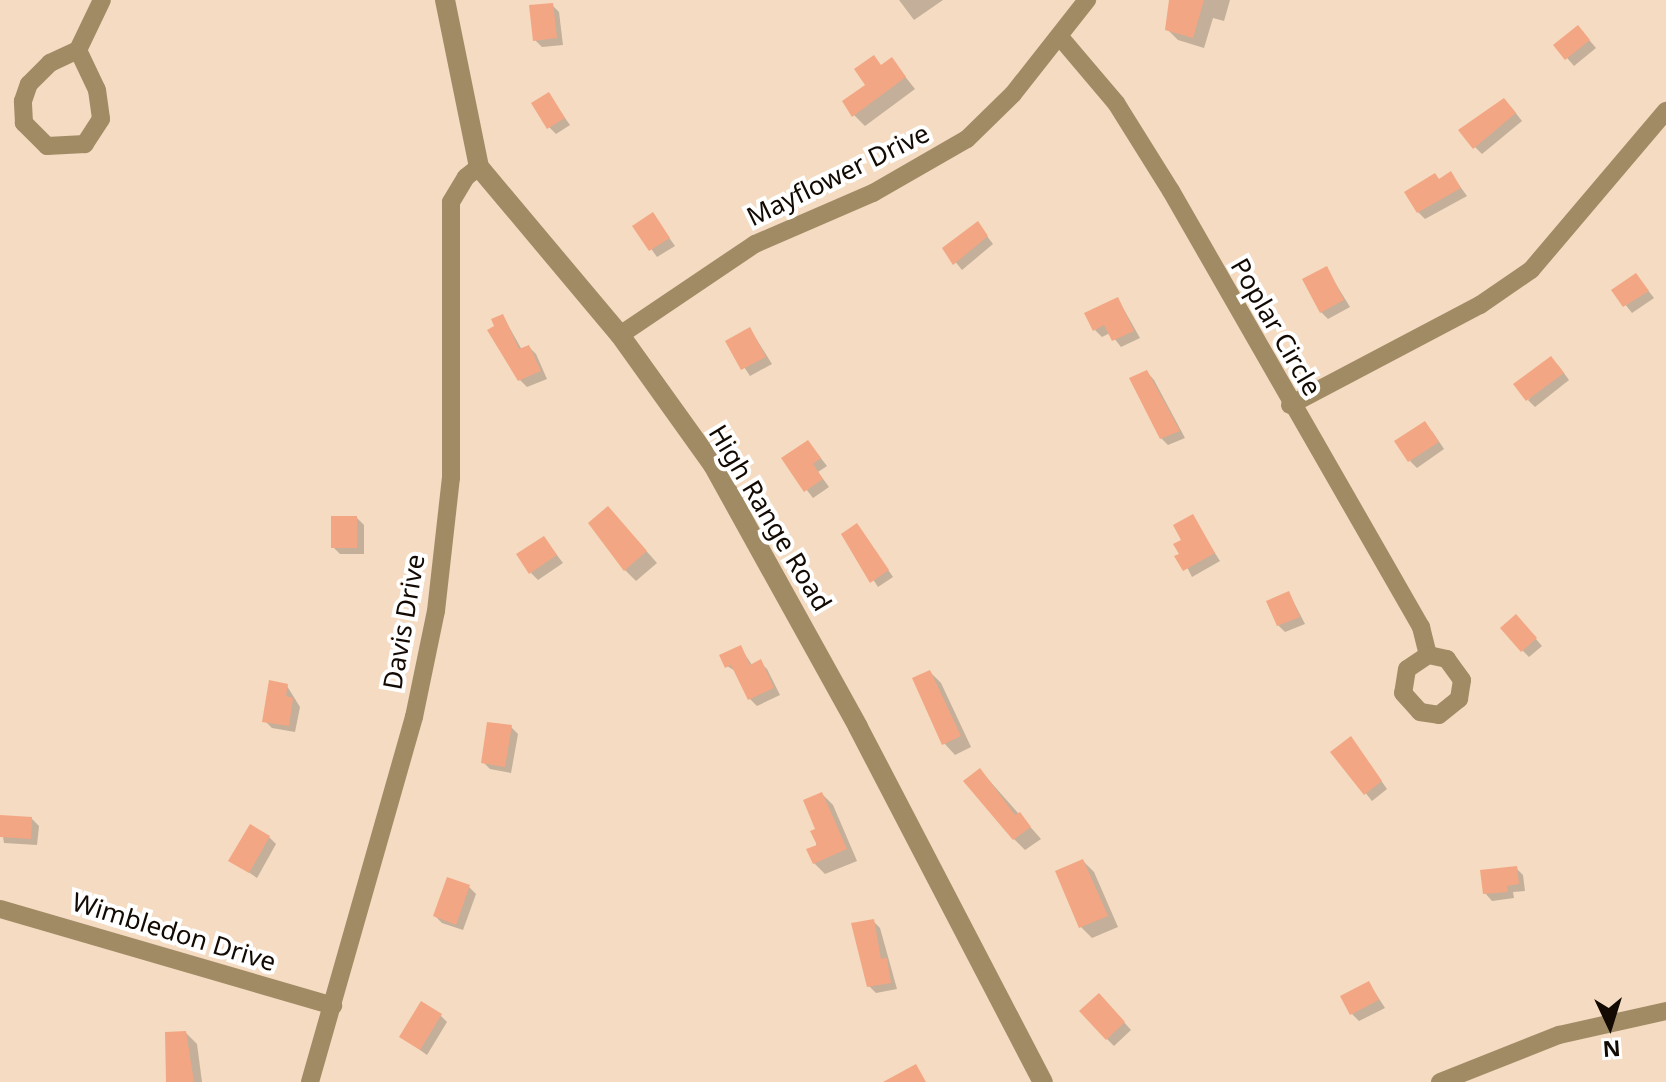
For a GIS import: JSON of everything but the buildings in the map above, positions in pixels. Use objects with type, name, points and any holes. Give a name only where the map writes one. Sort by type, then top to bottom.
[{"type":"street","points":[[78,50],[97,90],[101,119],[85,144],[47,146],[24,123],[23,101],[29,84],[50,63],[78,50],[102,0]]},
{"type":"street","name":"High Range Road","points":[[445,0],[479,167],[620,335],[735,502],[1043,1082]]},
{"type":"street","name":"Mayflower Drive","points":[[620,335],[755,244],[873,193],[967,139],[1013,94],[1087,0]]},
{"type":"street","name":"Poplar Circle","points":[[1060,37],[1116,103],[1163,179],[1290,405],[1421,627],[1428,655]]},
{"type":"street","points":[[1290,405],[1480,305],[1531,270],[1666,111]]},
{"type":"street","name":"Davis Drive","points":[[310,1082],[414,717],[436,611],[451,478],[451,202],[466,177],[479,167]]},
{"type":"street","name":"Wimbledon Drive","points":[[0,909],[333,1006]]},
{"type":"street","points":[[1440,1082],[1559,1035],[1666,1011]]}]
